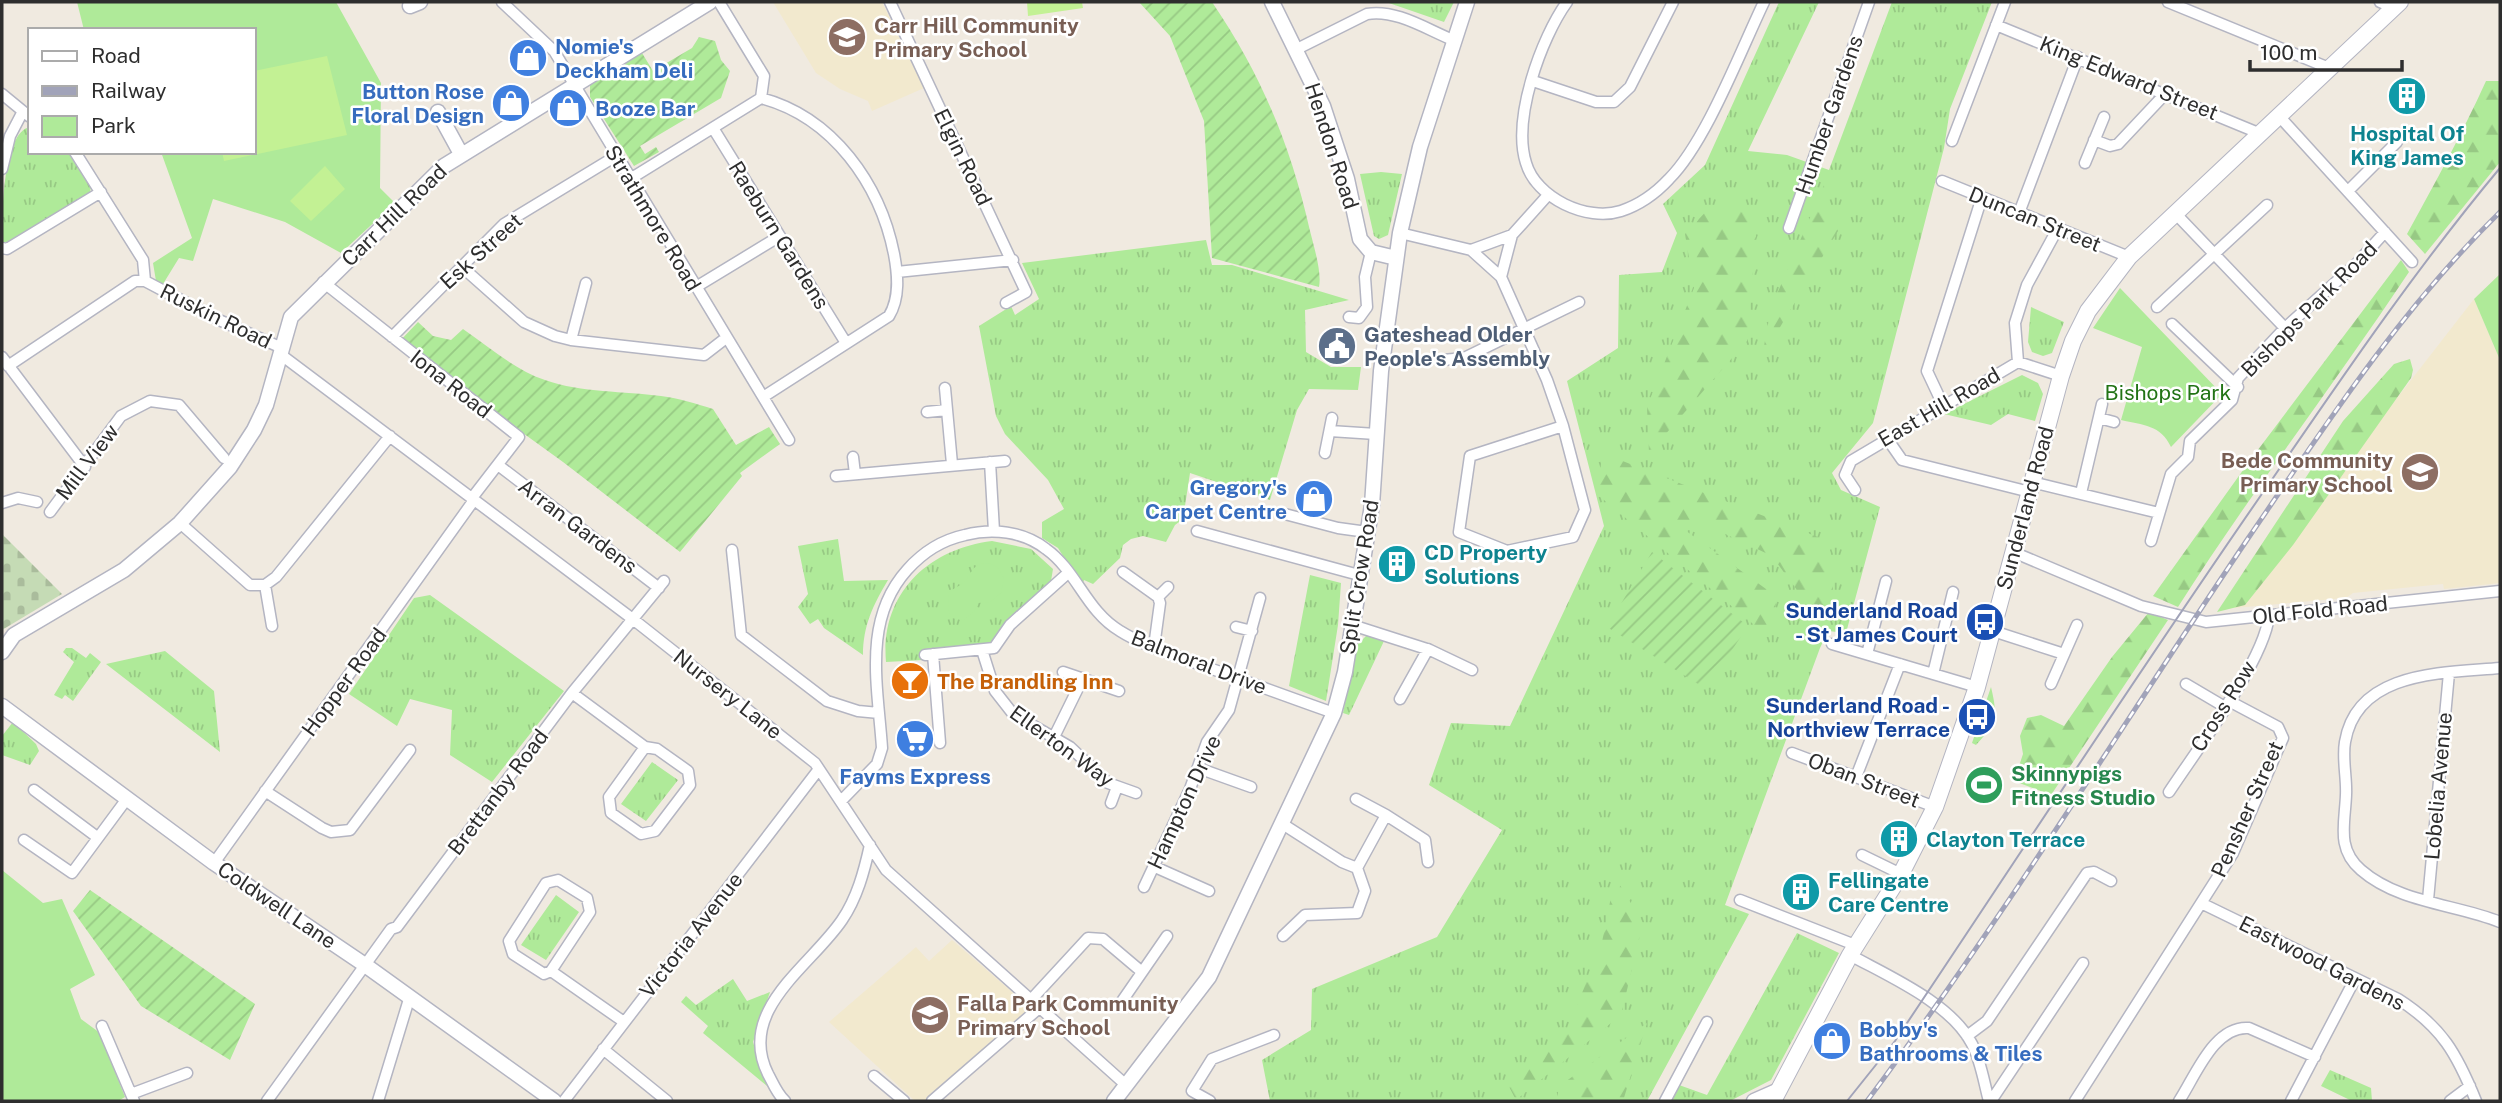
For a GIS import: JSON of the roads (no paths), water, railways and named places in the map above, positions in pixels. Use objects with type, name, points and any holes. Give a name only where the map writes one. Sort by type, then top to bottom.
[{"type":"main road","name":"Sunderland Road","points":[[1776,1095],[1852,950],[1901,874],[1935,807],[1977,687],[2061,376],[2073,341],[2088,311],[2129,257],[2261,134],[2391,4]]},
{"type":"street","name":"Carr Hill Road","points":[[2,652],[14,635],[124,570],[180,523],[230,467],[254,430],[265,405],[291,317],[323,282],[444,166],[710,2]]},
{"type":"street","points":[[719,2],[764,76],[761,98]]},
{"type":"street","name":"Elgin Road","points":[[890,2],[1026,292],[1006,303]]},
{"type":"street","name":"Hendon Road","points":[[1272,2],[1323,106],[1347,179],[1360,239],[1371,252]]},
{"type":"street","name":"Split Crow Road","points":[[1116,1101],[1209,977],[1334,713],[1345,672],[1367,532],[1400,233],[1420,147],[1467,2]]},
{"type":"street","points":[[1567,2],[1544,48],[1523,114],[1522,141],[1526,164],[1538,187],[1560,204],[1589,211],[1619,212],[1644,200],[1688,159],[1764,2]]},
{"type":"street","points":[[1532,81],[1597,102],[1614,102],[1630,87],[1673,2]]},
{"type":"street","name":"Humber Gardens","points":[[1789,228],[1868,2]]},
{"type":"street","points":[[1952,142],[2005,2]]},
{"type":"street","points":[[2168,2],[2329,68]]},
{"type":"street","name":"Strathmore Road","points":[[505,3],[554,51],[789,440]]},
{"type":"street","points":[[1297,49],[1376,7],[1453,40]]},
{"type":"street","name":"King Edward Street","points":[[1996,25],[2261,134]]},
{"type":"street","points":[[2019,213],[2078,57]]},
{"type":"street","points":[[2094,140],[2110,146],[2118,144],[2166,93]]},
{"type":"street","points":[[2,94],[26,115],[10,136],[2,169]]},
{"type":"street","points":[[630,179],[761,98]]},
{"type":"street","points":[[761,98],[790,108],[818,126],[850,158],[884,215],[897,272],[896,305],[889,316],[763,397]]},
{"type":"street","points":[[438,112],[461,154]]},
{"type":"street","points":[[2279,116],[2412,262]]},
{"type":"street","points":[[2085,163],[2104,117]]},
{"type":"street","name":"Raeburn Gardens","points":[[713,128],[846,343]]},
{"type":"street","points":[[2348,191],[2398,142]]},
{"type":"street","points":[[76,154],[143,260],[145,281]]},
{"type":"street","name":"Esk Street","points":[[392,337],[504,224],[615,156]]},
{"type":"street","name":"Duncan Street","points":[[1942,181],[2129,257]]},
{"type":"street","points":[[2,248],[7,249],[101,192]]},
{"type":"street","points":[[1501,277],[1512,235],[1548,195]]},
{"type":"street","points":[[1942,405],[1927,371],[1982,197]]},
{"type":"street","points":[[2157,307],[2267,205]]},
{"type":"street","points":[[2175,213],[2285,328]]},
{"type":"street","points":[[2018,362],[2015,323],[2027,285],[2058,228]]},
{"type":"street","name":"Bishops Park Road","points":[[2151,541],[2171,474],[2188,457],[2190,441],[2232,400],[2238,387],[2238,378],[2285,328],[2357,263],[2385,232]]},
{"type":"street","points":[[1400,233],[1471,250],[1501,277],[1563,426],[1585,510],[1573,537],[1507,551],[1459,532],[1470,456],[1563,426]]},
{"type":"street","points":[[1471,250],[1512,235]]},
{"type":"street","points":[[696,288],[780,236]]},
{"type":"street","points":[[1349,317],[1359,317],[1367,307],[1365,277],[1371,252],[1396,258]]},
{"type":"street","points":[[897,272],[1013,260]]},
{"type":"street","points":[[461,267],[524,322],[571,340],[704,355],[726,338]]},
{"type":"street","name":"Ruskin Road","points":[[5,361],[135,281],[145,281],[281,351]]},
{"type":"street","name":"Iona Road","points":[[323,282],[519,437],[473,499]]},
{"type":"street","points":[[571,340],[586,283]]},
{"type":"street","points":[[1443,359],[1464,358],[1579,302]]},
{"type":"street","name":"Bishops Park Road","points":[[2172,324],[2238,387]]},
{"type":"street","name":"Nursery Lane","points":[[281,351],[634,620],[819,769],[886,870],[921,898],[1034,1006],[1126,1086]]},
{"type":"street","points":[[5,361],[85,467]]},
{"type":"street","name":"East Hill Road","points":[[1855,490],[1845,475],[1851,461],[2018,362],[2061,376]]},
{"type":"street","points":[[945,388],[952,464]]},
{"type":"street","name":"Mill View","points":[[50,512],[121,416],[150,401],[178,405],[224,458]]},
{"type":"street","points":[[2081,494],[2102,404]]},
{"type":"street","points":[[927,412],[947,410]]},
{"type":"street","points":[[1325,453],[1332,418]]},
{"type":"street","points":[[2099,418],[2114,422]]},
{"type":"street","points":[[1330,431],[1376,434]]},
{"type":"street","points":[[180,523],[250,585],[265,585],[276,577],[390,436]]},
{"type":"street","points":[[1886,438],[1902,460],[2031,487],[2081,494],[2159,513]]},
{"type":"street","points":[[853,457],[855,474]]},
{"type":"street","points":[[835,476],[1006,461]]},
{"type":"street","points":[[990,462],[994,531]]},
{"type":"street","name":"Arran Gardens","points":[[498,465],[662,584]]},
{"type":"street","points":[[2,503],[18,498],[37,502]]},
{"type":"street","name":"Hopper Road","points":[[214,863],[473,499]]},
{"type":"street","points":[[1281,513],[1338,528],[1367,532]]},
{"type":"street","name":"Balmoral Drive","points":[[841,801],[877,764],[882,748],[877,633],[886,601],[897,581],[925,553],[940,544],[975,532],[994,531],[1030,539],[1053,554],[1098,614],[1119,631],[1154,648],[1334,713]]},
{"type":"street","points":[[1197,531],[1359,575]]},
{"type":"street","points":[[732,550],[741,635],[827,701],[858,711],[879,713]]},
{"type":"street","name":"Old Fold Road","points":[[2013,552],[2141,606],[2206,622],[2500,592]]},
{"type":"street","points":[[1123,572],[1158,597],[1160,608],[1154,648]]},
{"type":"street","points":[[940,743],[929,654],[982,650],[998,644],[1010,625],[1068,573]]},
{"type":"street","points":[[1867,654],[1886,581]]},
{"type":"street","name":"Brettanby Road","points":[[267,1101],[391,929],[397,927],[572,693],[662,584]]},
{"type":"street","points":[[265,585],[272,626]]},
{"type":"street","points":[[1158,597],[1168,586]]},
{"type":"street","points":[[1933,674],[1953,592]]},
{"type":"street","name":"Hampton Drive","points":[[1144,887],[1208,742],[1229,709],[1240,679],[1260,598]]},
{"type":"street","name":"Cross Row","points":[[2169,792],[2227,704],[2267,634],[2269,617]]},
{"type":"street","points":[[1352,625],[1428,649],[1472,670]]},
{"type":"street","points":[[2051,684],[2077,625]]},
{"type":"street","points":[[1236,627],[1252,631]]},
{"type":"street","points":[[1993,631],[2064,653]]},
{"type":"street","points":[[1832,644],[1977,687]]},
{"type":"street","points":[[1400,699],[1428,649]]},
{"type":"street","name":"Ellerton Way","points":[[982,650],[995,691],[1006,707],[1022,721],[1054,737],[1079,755],[1099,777],[1116,787],[1136,793]]},
{"type":"street","points":[[1856,777],[1900,664]]},
{"type":"street","points":[[2500,668],[2405,678],[2388,685],[2368,700],[2348,729],[2345,743],[2346,796],[2342,837],[2358,868],[2393,890],[2471,910],[2500,922]]},
{"type":"street","points":[[1063,672],[1119,691]]},
{"type":"street","name":"Lobelia Avenue","points":[[2428,900],[2449,673]]},
{"type":"street","points":[[1054,737],[1083,678]]},
{"type":"street","name":"Pensher Street","points":[[2186,684],[2278,727],[2283,738],[2233,853],[2203,904]]},
{"type":"street","points":[[572,693],[645,747],[657,749],[688,771],[690,786],[655,831],[641,834],[611,813],[609,797],[645,747]]},
{"type":"street","name":"Coldwell Lane","points":[[2,706],[214,863],[410,996],[554,1101]]},
{"type":"street","points":[[265,791],[322,828],[331,832],[350,830],[410,750]]},
{"type":"street","name":"Oban Street","points":[[1792,753],[1935,807]]},
{"type":"street","points":[[1198,768],[1251,787]]},
{"type":"street","name":"Victoria Avenue","points":[[564,1101],[819,769]]},
{"type":"street","points":[[1111,803],[1116,787]]},
{"type":"street","points":[[34,790],[97,837]]},
{"type":"street","points":[[1356,799],[1425,840],[1428,862]]},
{"type":"street","points":[[24,841],[72,873],[126,800]]},
{"type":"street","points":[[1283,936],[1305,915],[1357,913],[1365,891],[1357,868],[1386,816]]},
{"type":"street","points":[[1281,823],[1342,862],[1357,868]]},
{"type":"street","points":[[785,1101],[763,1063],[760,1029],[779,991],[840,923],[854,901],[870,845]]},
{"type":"street","points":[[1862,855],[1901,874]]},
{"type":"street","points":[[1155,867],[1209,891]]},
{"type":"street","points":[[1967,1036],[1987,1021],[2087,873],[2094,872],[2111,881]]},
{"type":"street","points":[[558,880],[587,898],[590,912],[551,971],[544,974],[513,954],[509,941],[545,883],[558,880]]},
{"type":"street","points":[[1740,900],[1852,950],[1958,1023],[1973,1045],[1990,1101]]},
{"type":"street","points":[[2075,1101],[2203,904]]},
{"type":"street","name":"Eastwood Gardens","points":[[2203,904],[2398,999],[2437,1028],[2453,1049],[2476,1101]]},
{"type":"street","points":[[1118,1007],[1167,936]]},
{"type":"street","points":[[932,1101],[1034,1006],[1088,937],[1103,939],[1142,972]]},
{"type":"street","points":[[1990,1101],[2083,963]]},
{"type":"street","points":[[551,971],[624,1022]]},
{"type":"street","points":[[2291,1101],[2355,979]]},
{"type":"street","points":[[378,1101],[410,996]]},
{"type":"street","points":[[1665,1101],[1707,1022]]},
{"type":"street","points":[[102,1026],[132,1098],[187,1073]]},
{"type":"street","points":[[2179,1101],[2218,1040],[2239,1027],[2249,1028],[2315,1057]]},
{"type":"street","points":[[1210,1101],[1192,1091],[1212,1059],[1274,1035]]},
{"type":"street","points":[[603,1049],[667,1101]]},
{"type":"street","points":[[874,1076],[904,1101]]},
{"type":"street","points":[[2450,1101],[2470,1086]]},
{"type":"street","points":[[1754,1101],[1776,1095]]},
{"type":"tram line","points":[[1847,1101],[1895,1041],[2177,618],[2355,360],[2411,281],[2500,168]]},
{"type":"railway","points":[[1867,1101],[1966,963],[2336,410],[2430,287],[2500,212]]},
{"type":"place","name":"Carr Hill Community Primary School","points":[[847,37]]},
{"type":"place","name":"Nomie's Deckham Deli","points":[[528,58]]},
{"type":"place","name":"Hospital Of King James","points":[[2407,96]]},
{"type":"place","name":"Button Rose Floral Design","points":[[511,103]]},
{"type":"place","name":"Booze Bar","points":[[568,108]]},
{"type":"place","name":"Gateshead Older People's Assembly","points":[[1337,346]]},
{"type":"place","name":"Bede Community Primary School","points":[[2420,472]]},
{"type":"place","name":"Gregory's Carpet Centre","points":[[1314,499]]},
{"type":"place","name":"CD Property Solutions","points":[[1397,564]]},
{"type":"place","name":"Sunderland Road - St James Court","points":[[1985,622]]},
{"type":"place","name":"The Brandling Inn","points":[[910,681]]},
{"type":"place","name":"Sunderland Road - Northview Terrace","points":[[1977,717]]},
{"type":"place","name":"Fayms Express","points":[[915,739]]},
{"type":"place","name":"Skinnypigs Fitness Studio","points":[[1984,785]]},
{"type":"place","name":"Clayton Terrace","points":[[1899,839]]},
{"type":"place","name":"Fellingate Care Centre","points":[[1801,892]]},
{"type":"place","name":"Falla Park Community Primary School","points":[[930,1015]]},
{"type":"place","name":"Bobby's Bathrooms & Tiles","points":[[1832,1041]]},
{"type":"park label","name":"Bishops Park","points":[[2168,392]]}]
